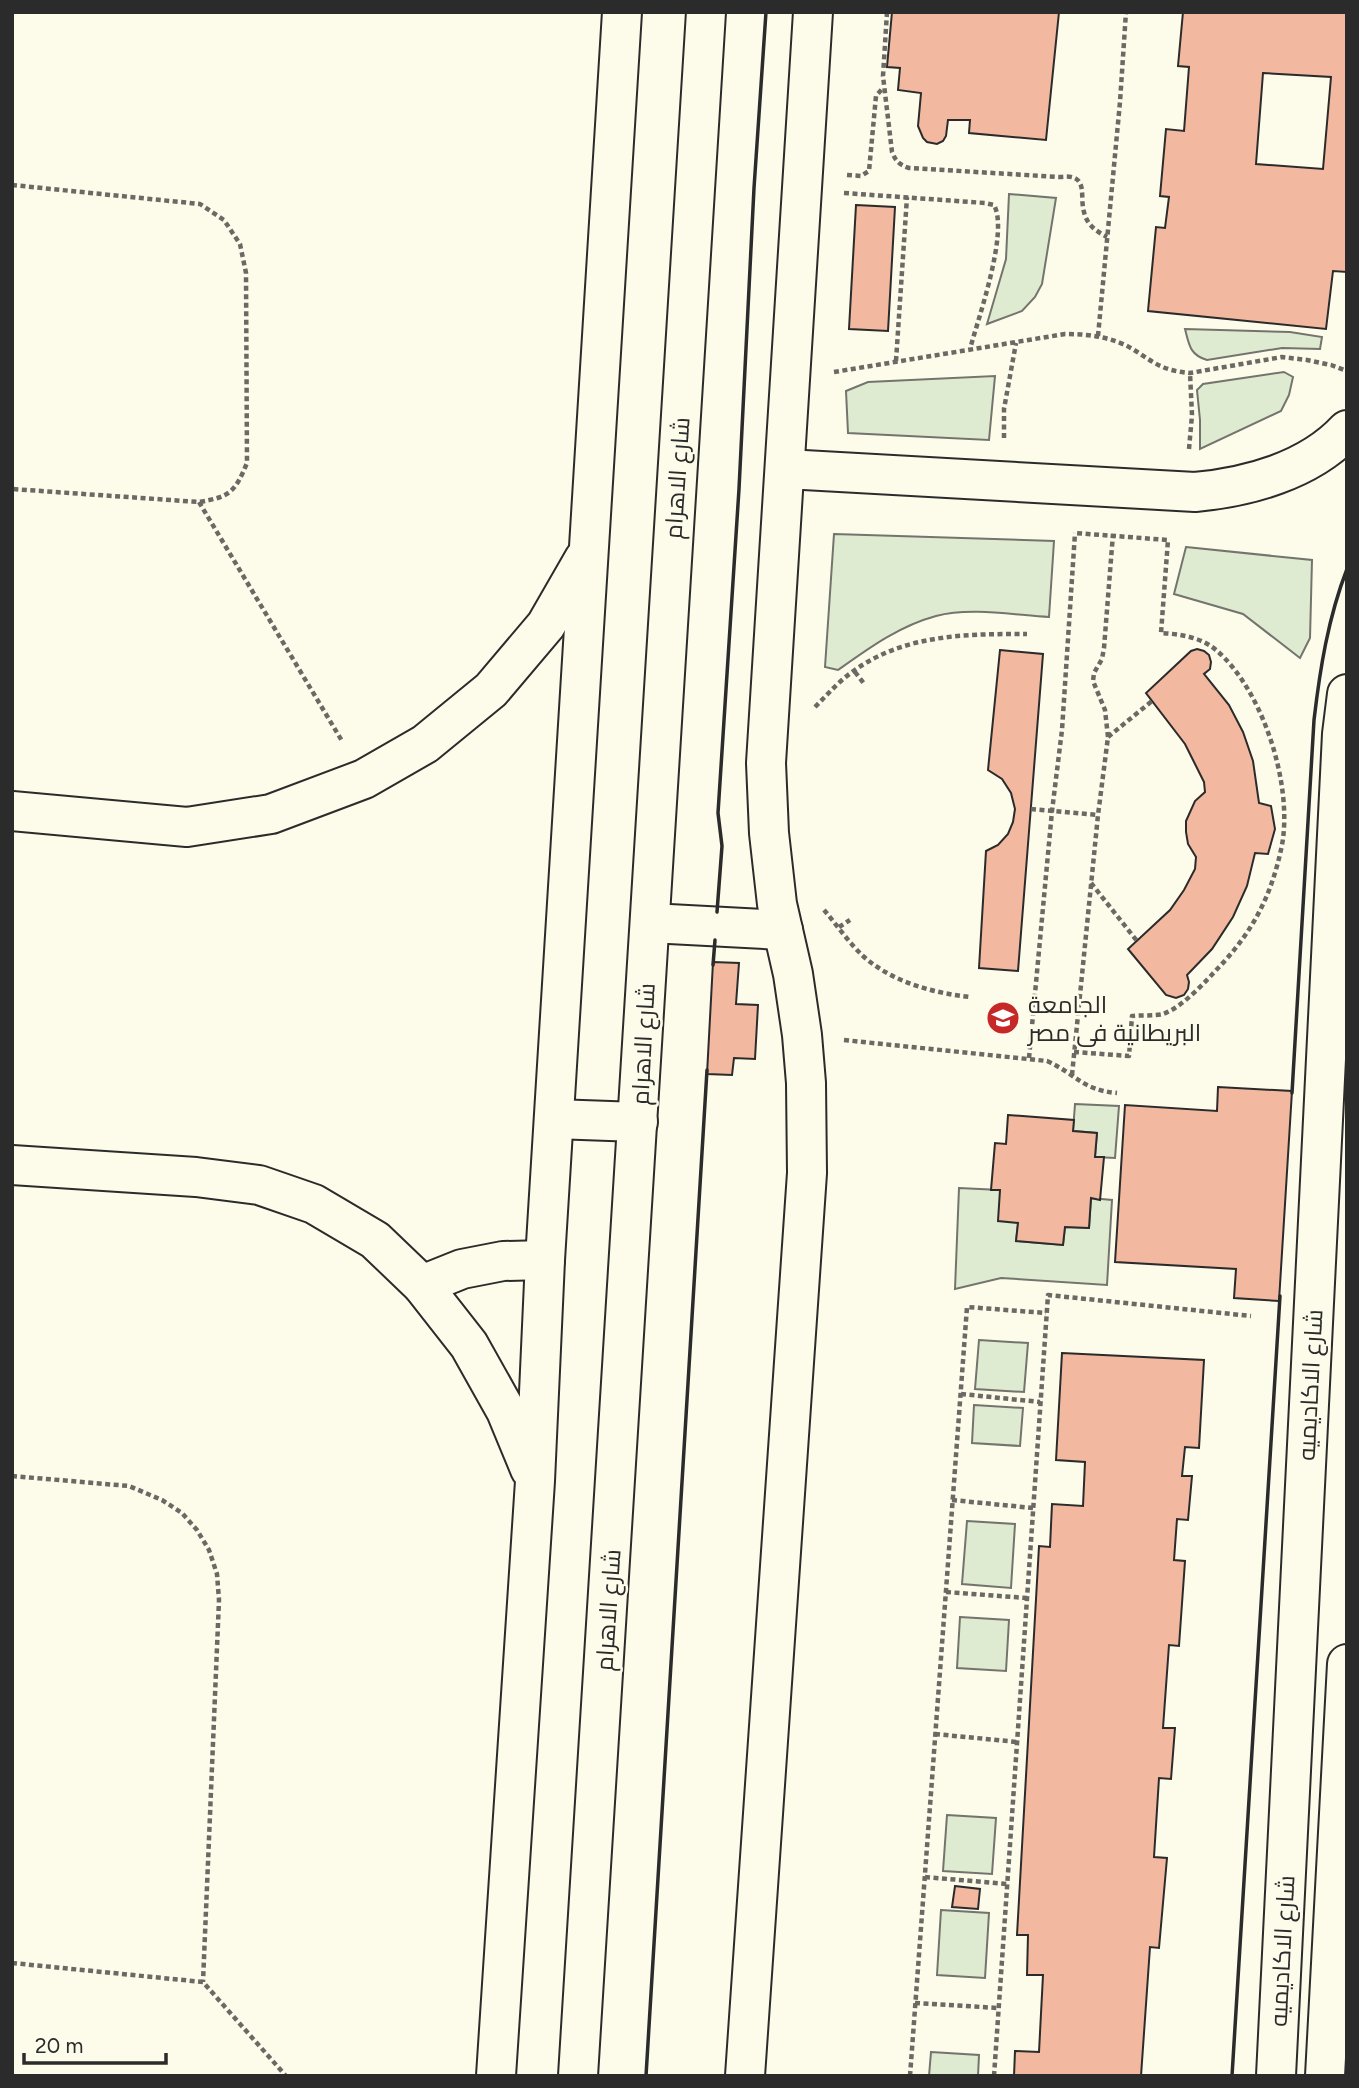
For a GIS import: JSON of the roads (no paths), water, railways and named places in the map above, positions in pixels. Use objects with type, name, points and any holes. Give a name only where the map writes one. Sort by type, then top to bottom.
[{"type":"street","points":[[496,2076],[535,1481],[545,1260],[622,12]]},
{"type":"street","name":"شارع الاهرام","points":[[578,2076],[706,12]]},
{"type":"street","points":[[745,2076],[807,1173],[802,1035],[793,974],[780,917],[769,833],[766,763],[813,12]]},
{"type":"street","points":[[786,469],[1195,492],[1252,484],[1285,471],[1316,454],[1347,430]]},
{"type":"street","points":[[12,811],[187,827],[271,814],[364,779],[425,744],[491,690],[546,625],[589,551]]},
{"type":"street","name":"شارع الاكاديميه","points":[[1276,2076],[1340,896],[1342,734],[1347,694]]},
{"type":"street","points":[[650,923],[780,917]]},
{"type":"street","points":[[554,1119],[638,1122]]},
{"type":"street","points":[[12,1165],[195,1177],[259,1185],[314,1204],[375,1240],[422,1285],[469,1345],[506,1411],[535,1481]]},
{"type":"street","points":[[422,1285],[472,1267],[503,1261],[545,1260]]},
{"type":"street","name":"شارع الاكاديميه","points":[[1325,2076],[1347,1664]]},
{"type":"place","name":"الجامعة البريطانية فى مصر","points":[[1003,1018]]}]
